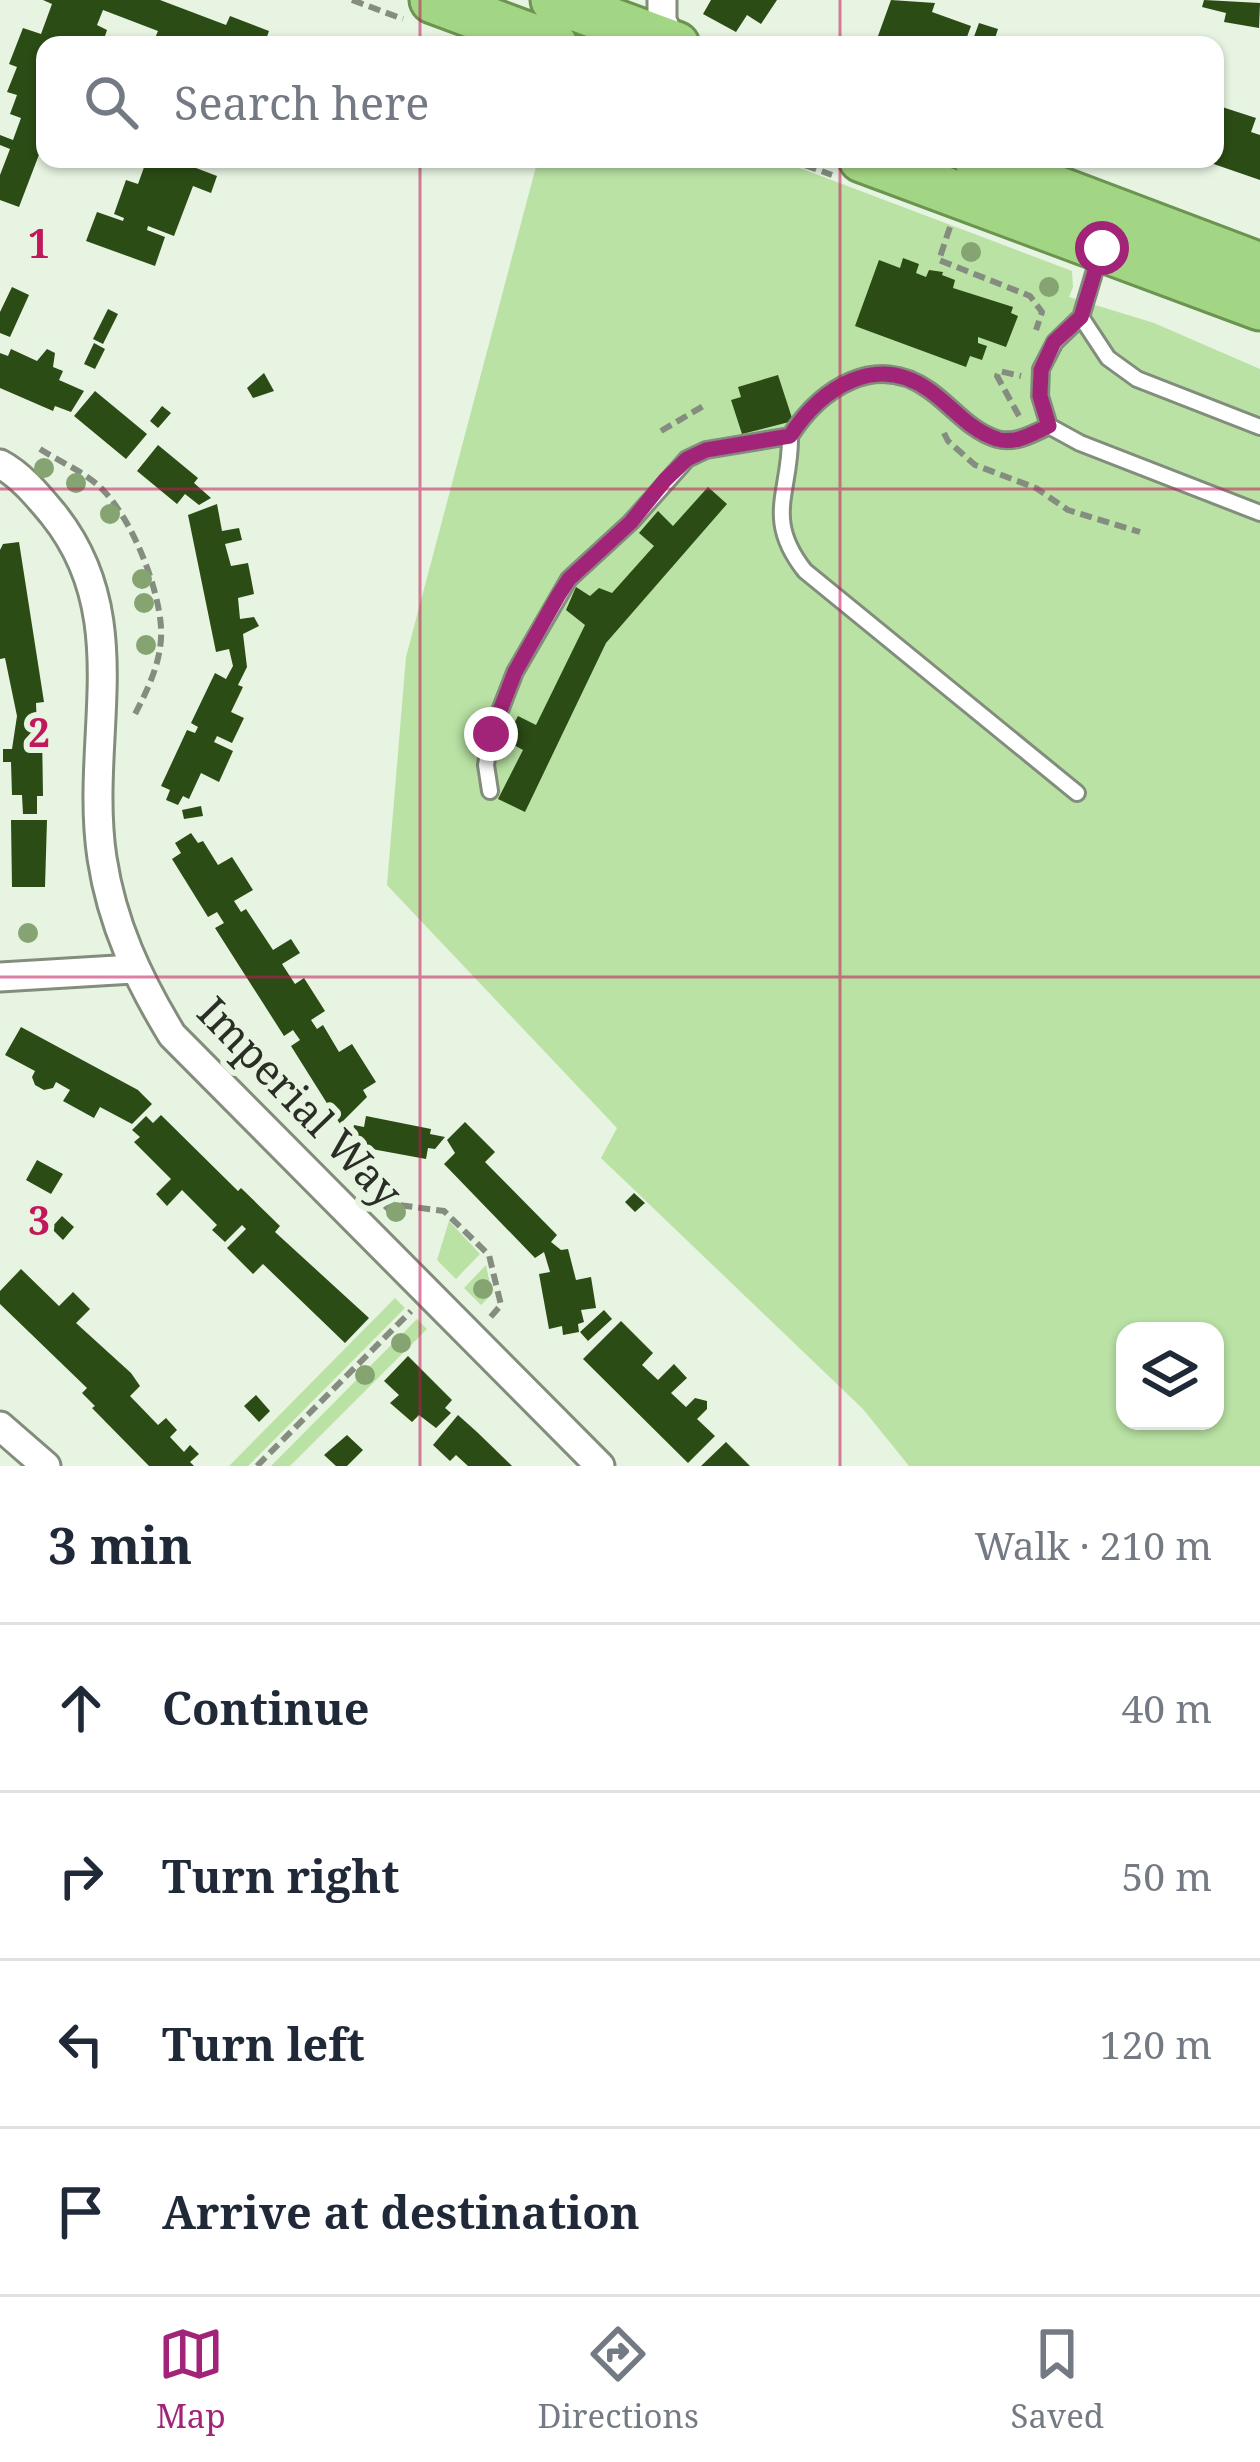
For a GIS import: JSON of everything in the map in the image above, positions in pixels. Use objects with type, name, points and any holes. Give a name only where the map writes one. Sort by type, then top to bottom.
[{"type":"highway","points":[[433,0],[530,36]]},
{"type":"highway","points":[[554,0],[627,11],[663,36]]},
{"type":"highway","points":[[886,168],[1260,307]]},
{"type":"highway","points":[[1001,168],[1260,266]]},
{"type":"street","points":[[662,0],[662,20],[670,36]]},
{"type":"street","name":"Imperial Way","points":[[0,464],[38,495],[88,569],[104,659],[98,814],[110,899],[133,969],[172,1035],[600,1466]]},
{"type":"street","points":[[0,977],[133,969]]},
{"type":"street","points":[[0,1426],[46,1466]]},
{"type":"lane","points":[[1102,248],[1081,317],[1054,342],[1041,370],[1040,396],[1049,426],[1080,443],[1260,513]]},
{"type":"lane","points":[[1081,317],[1108,358],[1137,379],[1260,427]]},
{"type":"lane","points":[[1049,426],[999,440],[910,381],[870,372],[841,383],[803,415],[790,436],[779,509],[786,542],[805,571],[1077,793]]},
{"type":"lane","points":[[490,791],[486,764],[491,734],[515,672],[569,579],[631,522],[687,459],[706,450],[790,436]]},
{"type":"path","points":[[952,221],[939,260],[1030,296],[1042,312],[1035,334]]},
{"type":"path","points":[[1028,357],[1020,379],[998,371],[997,376],[1030,435]]},
{"type":"path","points":[[937,396],[934,409],[948,442],[975,465],[1036,488],[1068,509],[1140,532]]},
{"type":"path","points":[[661,431],[705,405]]},
{"type":"path","points":[[40,449],[100,486],[130,523],[139,545],[161,627],[157,663],[134,716]]},
{"type":"path","points":[[365,1229],[392,1204],[444,1211],[489,1255],[502,1305],[471,1338]]},
{"type":"path","points":[[257,1466],[428,1294]]},
{"type":"green space","points":[[536,168],[800,168],[1072,271],[1069,297],[1154,323],[1260,369],[1260,1466],[909,1466],[863,1409],[601,1158],[617,1128],[387,885],[406,657]]},
{"type":"green space","points":[[449,1221],[480,1254],[456,1279],[437,1260]]},
{"type":"green space","points":[[486,1265],[492,1294],[481,1305],[464,1288]]},
{"type":"green space","points":[[395,1298],[405,1308],[248,1466],[229,1466]]},
{"type":"green space","points":[[417,1319],[427,1329],[290,1466],[271,1466]]},
{"type":"building","points":[[43,0],[160,0],[226,25],[230,16],[269,31],[267,36],[156,36],[158,31],[103,10],[97,25],[107,30],[105,36],[36,36],[36,162],[19,207],[0,200],[0,175],[10,149],[0,145],[0,135],[13,140],[21,118],[10,114],[17,95],[7,92],[17,67],[9,64],[23,28],[41,34],[52,4]]},
{"type":"building","points":[[711,0],[777,0],[761,24],[747,15],[736,32],[703,14]]},
{"type":"building","points":[[891,0],[935,3],[932,12],[971,26],[967,36],[878,36]]},
{"type":"building","points":[[1204,0],[1260,3],[1259,28],[1224,22],[1226,13],[1202,7]]},
{"type":"building","points":[[979,23],[998,29],[996,36],[974,36]]},
{"type":"building","points":[[1224,108],[1256,118],[1251,132],[1260,135],[1260,180],[1224,168]]},
{"type":"building","points":[[144,168],[196,168],[217,176],[211,193],[193,186],[174,236],[148,226],[147,230],[165,237],[155,266],[86,241],[97,212],[123,221],[114,214],[126,180],[138,184]]},
{"type":"building","points":[[903,258],[919,264],[916,273],[926,277],[929,270],[943,272],[955,280],[953,288],[1013,307],[1011,313],[1018,316],[1006,347],[978,337],[978,343],[987,346],[982,360],[970,356],[966,367],[855,326],[879,260],[900,268]]},
{"type":"building","points":[[12,287],[29,295],[10,337],[0,333],[0,312]]},
{"type":"building","points":[[108,309],[118,314],[103,344],[93,339]]},
{"type":"building","points":[[94,343],[105,349],[95,369],[84,364]]},
{"type":"building","points":[[11,349],[37,361],[47,349],[55,353],[53,367],[63,371],[59,380],[84,391],[71,412],[55,406],[53,411],[0,388],[0,353],[8,356]]},
{"type":"building","points":[[264,373],[274,391],[253,398],[247,388]]},
{"type":"building","points":[[778,375],[793,421],[742,434],[731,400],[741,397],[738,387]]},
{"type":"building","points":[[95,391],[147,434],[126,459],[74,416]]},
{"type":"building","points":[[162,406],[171,413],[158,428],[150,421]]},
{"type":"building","points":[[158,445],[198,478],[194,483],[211,498],[199,505],[185,494],[177,504],[137,471]]},
{"type":"building","points":[[708,487],[727,504],[606,643],[525,812],[498,799],[523,750],[505,740],[518,716],[536,725],[585,625],[566,610],[576,587],[590,596],[599,588],[612,593],[654,546],[639,533],[658,511],[673,526]]},
{"type":"building","points":[[217,504],[222,531],[239,528],[242,540],[225,544],[231,566],[248,563],[251,578],[254,594],[238,598],[240,619],[254,617],[259,626],[243,634],[247,667],[231,712],[244,718],[232,743],[217,736],[214,742],[233,751],[219,782],[201,773],[189,799],[183,796],[178,805],[166,800],[170,790],[161,786],[187,730],[195,733],[198,727],[191,723],[215,673],[226,679],[233,666],[229,649],[216,652],[188,515]]},
{"type":"building","points":[[19,542],[44,702],[36,703],[37,730],[42,730],[43,796],[37,796],[37,814],[23,814],[22,795],[12,795],[11,762],[3,762],[3,749],[12,749],[17,716],[5,658],[0,659],[0,550],[3,544]]},
{"type":"building","points":[[201,806],[203,816],[184,819],[182,810]]},
{"type":"building","points":[[11,820],[47,820],[45,887],[12,887]]},
{"type":"building","points":[[191,833],[198,843],[203,841],[218,865],[232,857],[253,890],[234,901],[241,912],[246,909],[273,950],[291,939],[300,953],[282,964],[295,984],[304,978],[325,1011],[311,1020],[317,1029],[323,1025],[339,1052],[352,1044],[376,1082],[363,1090],[367,1097],[340,1124],[291,1046],[300,1040],[293,1030],[284,1036],[215,928],[224,923],[217,912],[208,917],[172,859],[181,853],[175,843]]},
{"type":"building","points":[[21,1027],[138,1090],[152,1104],[132,1124],[100,1107],[94,1118],[63,1101],[70,1090],[56,1082],[44,1090],[35,1085],[35,1071],[5,1055]]},
{"type":"building","points":[[161,1115],[280,1226],[275,1232],[369,1318],[345,1343],[263,1264],[253,1274],[227,1248],[246,1229],[242,1225],[225,1242],[212,1230],[217,1225],[182,1190],[167,1206],[156,1194],[171,1179],[134,1142],[140,1137],[132,1130],[146,1116],[153,1123]]},
{"type":"building","points":[[366,1116],[431,1129],[430,1134],[445,1137],[435,1149],[428,1148],[426,1159],[350,1145],[354,1125],[364,1127]]},
{"type":"building","points":[[465,1122],[495,1152],[485,1162],[557,1235],[551,1242],[568,1249],[576,1280],[591,1277],[596,1308],[581,1310],[584,1322],[578,1324],[579,1332],[563,1335],[562,1326],[549,1329],[539,1274],[550,1272],[544,1252],[535,1258],[444,1164],[455,1153],[447,1140]]},
{"type":"building","points":[[37,1160],[63,1174],[51,1194],[26,1180]]},
{"type":"building","points":[[634,1193],[645,1203],[635,1212],[625,1202]]},
{"type":"building","points":[[62,1216],[74,1227],[63,1240],[51,1228]]},
{"type":"building","points":[[21,1269],[59,1306],[73,1292],[90,1309],[76,1323],[131,1373],[140,1386],[130,1396],[158,1425],[166,1418],[177,1430],[170,1437],[184,1452],[190,1445],[199,1454],[190,1462],[194,1466],[149,1466],[92,1408],[95,1406],[82,1393],[87,1388],[0,1304],[0,1291]]},
{"type":"building","points":[[604,1310],[612,1319],[588,1341],[580,1332]]},
{"type":"building","points":[[621,1321],[653,1353],[642,1365],[658,1380],[674,1364],[687,1378],[671,1393],[686,1407],[695,1398],[707,1401],[707,1409],[697,1419],[715,1436],[688,1463],[583,1359]]},
{"type":"building","points":[[408,1356],[452,1400],[445,1408],[451,1413],[436,1428],[419,1415],[412,1422],[390,1403],[399,1395],[384,1381]]},
{"type":"building","points":[[256,1395],[270,1411],[259,1422],[244,1406]]},
{"type":"building","points":[[458,1415],[512,1466],[468,1466],[456,1455],[450,1461],[433,1445]]},
{"type":"building","points":[[347,1435],[363,1450],[347,1466],[336,1466],[324,1455]]},
{"type":"building","points":[[726,1442],[750,1466],[701,1466]]},
{"type":"route","points":[[491,734],[515,672],[569,579],[631,522],[687,459],[706,450],[790,436],[803,415],[841,383],[870,372],[924,386],[972,426],[999,440],[1020,440],[1049,426],[1040,396],[1041,370],[1054,342],[1081,317],[1102,248]]}]
